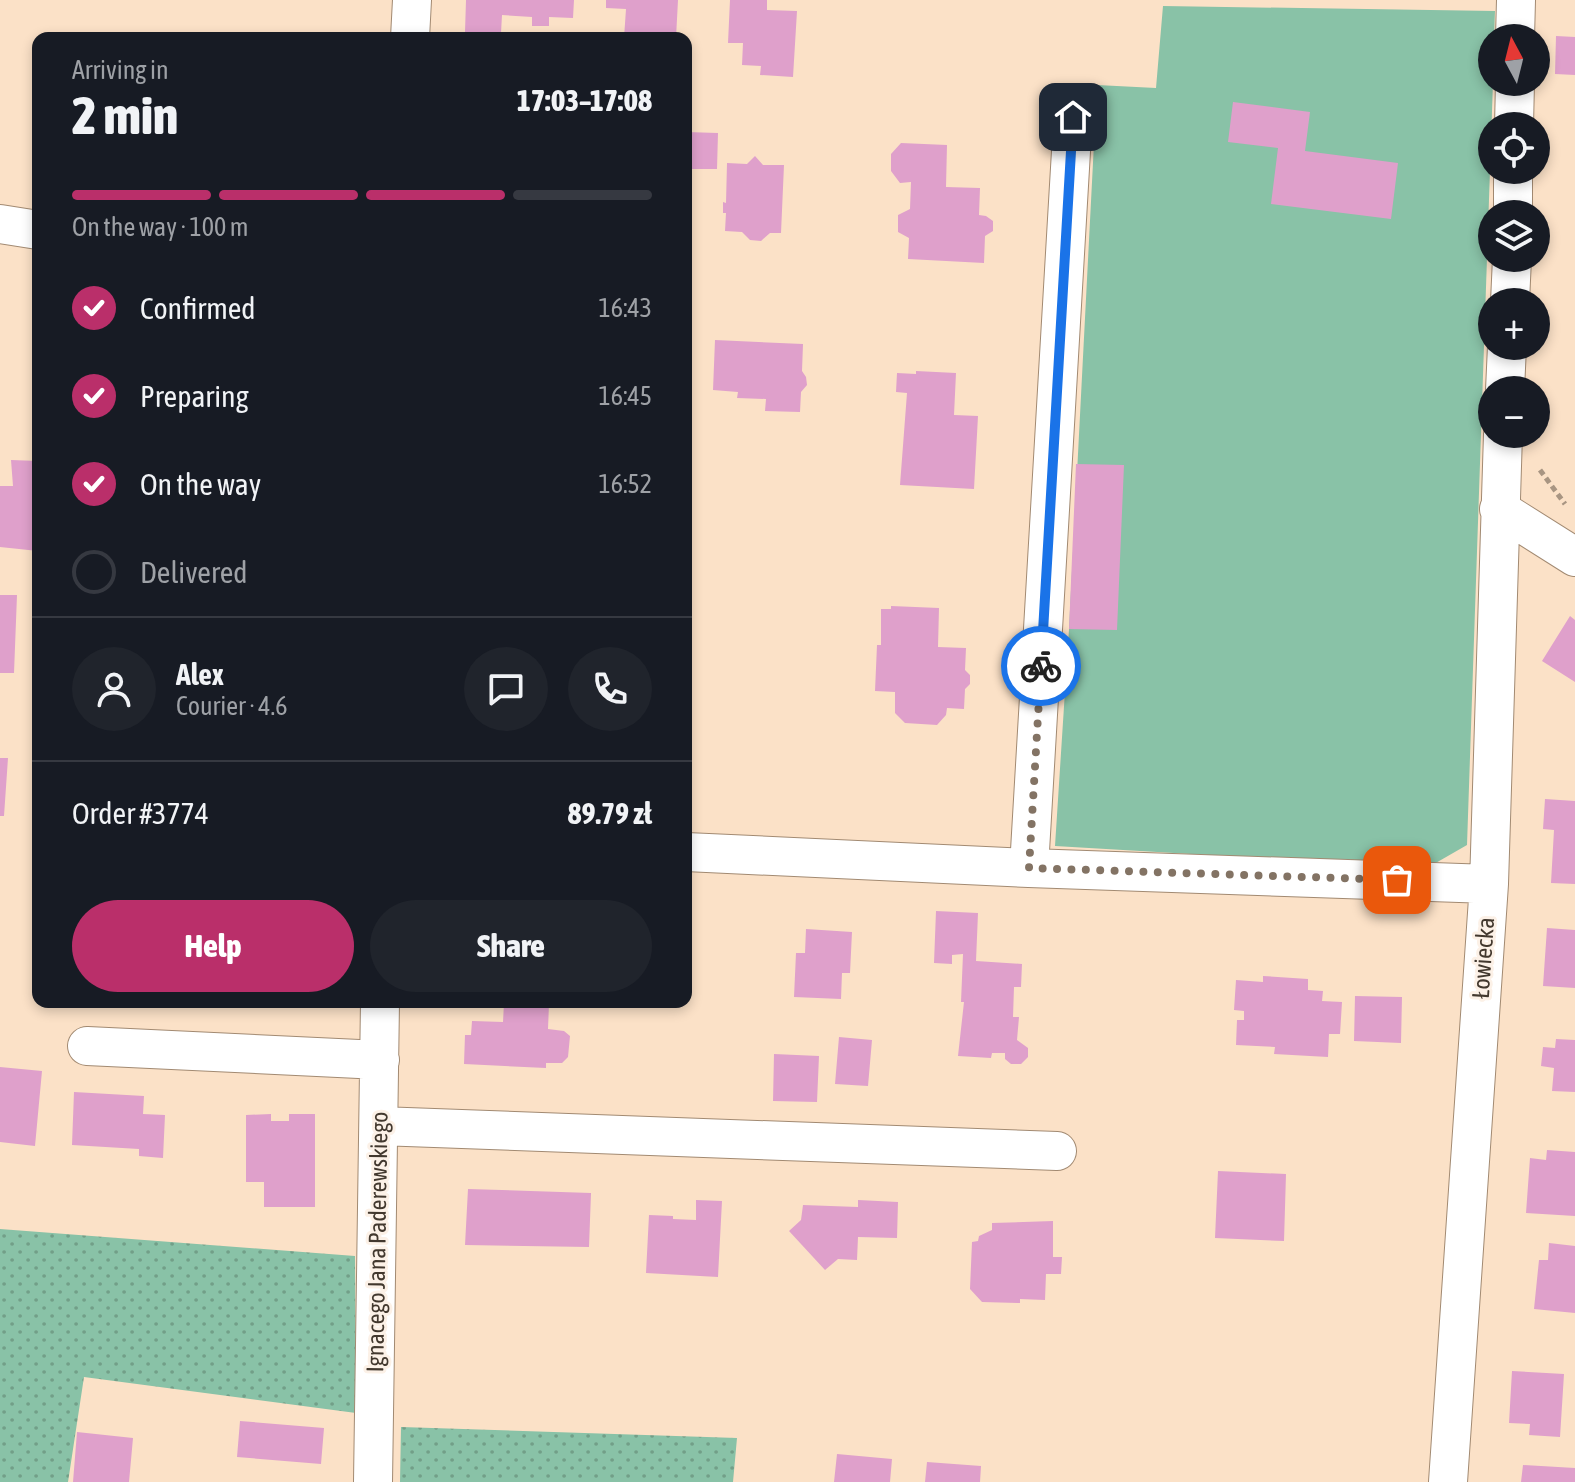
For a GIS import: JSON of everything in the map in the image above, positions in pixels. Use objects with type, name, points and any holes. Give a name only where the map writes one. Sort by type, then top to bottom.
[{"type":"street","points":[[410,32],[412,0]]},
{"type":"street","points":[[1515,24],[1516,0]]},
{"type":"street","points":[[1029,868],[1073,117]]},
{"type":"street","points":[[0,224],[32,229]]},
{"type":"street","name":"Łowiecka","points":[[1448,1482],[1489,884],[1502,448]]},
{"type":"street","points":[[1499,509],[1575,557]]},
{"type":"street","points":[[692,852],[1489,884]]},
{"type":"street","name":"Ignacego Jana Paderewskiego","points":[[373,1482],[380,1008]]},
{"type":"street","points":[[87,1046],[380,1060]]},
{"type":"street","points":[[379,1126],[1057,1151]]},
{"type":"path","points":[[1536,465],[1567,506]]},
{"type":"green space","points":[[1163,6],[1495,11],[1495,24],[1478,24],[1478,96],[1493,96],[1492,112],[1478,112],[1478,184],[1490,184],[1489,200],[1478,200],[1478,272],[1487,272],[1486,288],[1478,288],[1478,360],[1484,360],[1483,376],[1478,376],[1478,448],[1481,448],[1467,845],[1427,868],[1055,846],[1097,85],[1156,88]]},
{"type":"green space","points":[[0,1229],[355,1256],[356,1413],[84,1377],[68,1482],[0,1482]]},
{"type":"green space","points":[[401,1427],[737,1438],[733,1482],[400,1482]]},
{"type":"building","points":[[466,0],[574,0],[573,18],[549,17],[549,26],[532,26],[532,17],[502,15],[501,32],[465,32]]},
{"type":"building","points":[[606,0],[678,0],[676,32],[624,32],[626,9],[606,8]]},
{"type":"building","points":[[730,0],[767,0],[767,10],[797,11],[793,77],[760,75],[761,66],[742,65],[743,43],[728,43]]},
{"type":"building","points":[[1556,36],[1575,37],[1575,75],[1555,74]]},
{"type":"building","points":[[1233,102],[1310,112],[1305,151],[1398,163],[1391,219],[1271,204],[1278,148],[1228,142]]},
{"type":"building","points":[[692,132],[718,133],[717,169],[692,169]]},
{"type":"building","points":[[901,143],[947,145],[946,187],[980,188],[979,215],[993,221],[993,231],[985,236],[984,263],[908,259],[909,238],[898,232],[898,215],[910,209],[911,182],[900,183],[891,171],[891,154]]},
{"type":"building","points":[[755,156],[763,165],[784,165],[781,233],[770,233],[761,241],[750,240],[742,232],[725,231],[726,213],[723,213],[727,163],[747,164]]},
{"type":"building","points":[[715,340],[803,344],[802,371],[807,385],[801,392],[800,412],[765,411],[766,399],[737,398],[738,392],[713,390]]},
{"type":"building","points":[[916,371],[956,373],[954,415],[978,416],[974,489],[900,485],[907,393],[896,392],[897,373],[916,374]]},
{"type":"building","points":[[11,460],[32,461],[32,550],[0,547],[0,486],[13,486]]},
{"type":"building","points":[[1076,464],[1124,465],[1117,630],[1069,629]]},
{"type":"building","points":[[0,595],[17,595],[14,673],[0,673]]},
{"type":"building","points":[[891,606],[939,608],[938,647],[966,648],[965,670],[970,675],[970,684],[965,689],[964,709],[947,708],[946,715],[937,725],[905,723],[895,713],[895,692],[875,691],[877,645],[881,645],[881,609],[891,609]]},
{"type":"building","points":[[1570,616],[1575,620],[1575,682],[1542,661]]},
{"type":"building","points":[[0,758],[8,758],[4,816],[0,816]]},
{"type":"building","points":[[1545,799],[1575,801],[1575,884],[1551,883],[1554,830],[1543,829]]},
{"type":"building","points":[[936,911],[978,913],[976,961],[1022,964],[1021,987],[1014,987],[1013,1017],[1019,1017],[1017,1040],[1028,1048],[1028,1057],[1021,1064],[1011,1064],[1005,1059],[1005,1053],[992,1053],[991,1058],[958,1056],[964,1002],[961,1002],[963,954],[952,955],[952,964],[934,963]]},
{"type":"building","points":[[1547,928],[1575,930],[1575,988],[1543,986]]},
{"type":"building","points":[[806,929],[852,932],[850,973],[842,973],[841,999],[794,997],[796,953],[805,953]]},
{"type":"building","points":[[1263,976],[1308,979],[1308,990],[1323,991],[1322,1001],[1342,1002],[1340,1034],[1329,1034],[1328,1057],[1274,1054],[1275,1047],[1236,1045],[1237,1020],[1244,1020],[1244,1011],[1234,1010],[1236,980],[1263,982]]},
{"type":"building","points":[[1355,996],[1402,997],[1401,1043],[1354,1041]]},
{"type":"building","points":[[504,1008],[549,1008],[548,1029],[564,1031],[570,1036],[568,1057],[562,1063],[546,1063],[546,1068],[464,1064],[465,1035],[471,1035],[472,1021],[503,1022]]},
{"type":"building","points":[[839,1037],[872,1040],[868,1086],[835,1084]]},
{"type":"building","points":[[1556,1039],[1575,1040],[1575,1092],[1552,1091],[1554,1068],[1541,1066],[1543,1047],[1555,1048]]},
{"type":"building","points":[[774,1054],[819,1056],[817,1102],[773,1101]]},
{"type":"building","points":[[0,1067],[42,1071],[35,1146],[0,1142]]},
{"type":"building","points":[[74,1092],[144,1096],[143,1114],[165,1115],[163,1158],[139,1156],[139,1149],[72,1145]]},
{"type":"building","points":[[271,1114],[271,1121],[289,1121],[289,1114],[315,1114],[315,1207],[264,1207],[264,1182],[246,1182],[246,1115]]},
{"type":"building","points":[[1547,1150],[1575,1152],[1575,1216],[1526,1213],[1530,1158],[1546,1160]]},
{"type":"building","points":[[1218,1171],[1286,1174],[1284,1241],[1215,1238]]},
{"type":"building","points":[[468,1189],[591,1193],[589,1247],[465,1245]]},
{"type":"building","points":[[696,1200],[722,1201],[718,1277],[646,1273],[649,1215],[696,1220]]},
{"type":"building","points":[[858,1200],[898,1202],[897,1238],[858,1237],[857,1260],[838,1259],[825,1270],[789,1231],[801,1220],[803,1205],[858,1207]]},
{"type":"building","points":[[1053,1221],[1053,1257],[1062,1257],[1061,1274],[1046,1274],[1045,1300],[982,1302],[970,1289],[972,1242],[992,1230],[992,1223]]},
{"type":"building","points":[[1549,1243],[1575,1246],[1575,1313],[1534,1309],[1539,1260],[1548,1260]]},
{"type":"building","points":[[1512,1371],[1564,1374],[1560,1437],[1529,1435],[1530,1424],[1509,1423]]},
{"type":"building","points":[[240,1421],[324,1428],[321,1464],[237,1457]]},
{"type":"building","points":[[77,1432],[133,1438],[129,1482],[73,1482]]},
{"type":"building","points":[[837,1454],[892,1459],[890,1482],[834,1482]]},
{"type":"building","points":[[927,1462],[981,1466],[980,1482],[925,1482]]},
{"type":"building","points":[[1523,1465],[1575,1468],[1575,1482],[1521,1482]]},
{"type":"way so far","points":[[1041,666],[1029,868],[1397,880]]},
{"type":"route","points":[[1041,666],[1073,117]]}]
